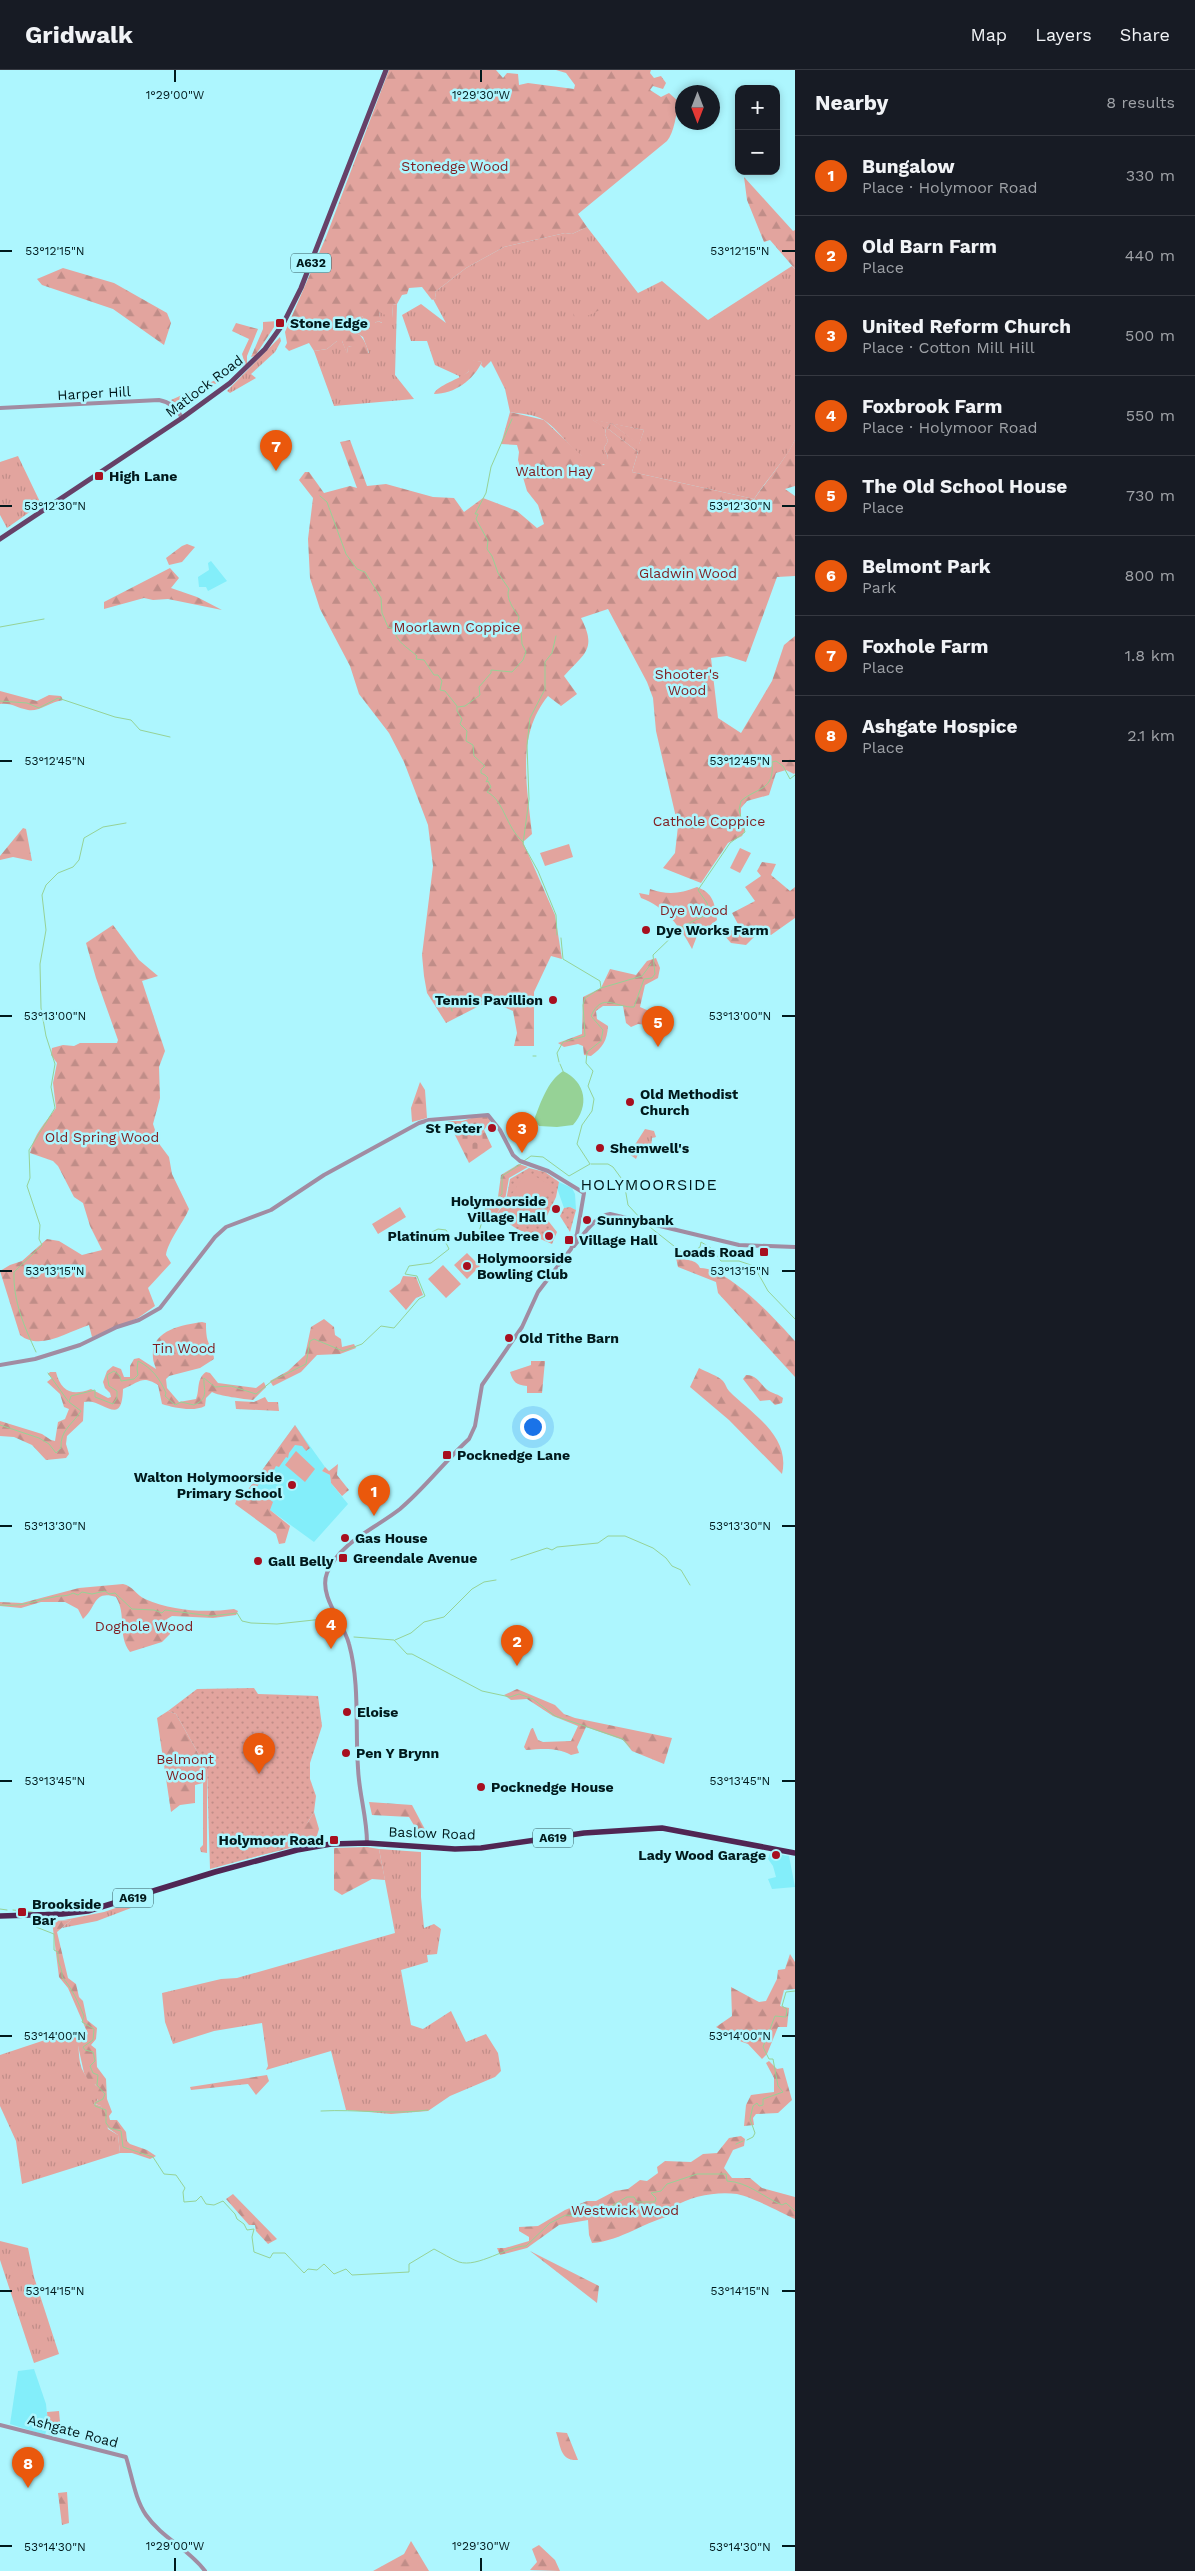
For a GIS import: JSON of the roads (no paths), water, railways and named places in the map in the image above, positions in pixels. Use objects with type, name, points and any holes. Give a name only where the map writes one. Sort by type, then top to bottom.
[{"type":"highway","name":"Baslow Road","points":[[0,1916],[62,1914],[88,1911],[215,1872],[304,1848],[331,1844],[367,1843],[455,1849],[481,1848],[584,1833],[651,1828],[699,1833],[795,1853]]},
{"type":"main road","name":"Matlock Road","points":[[0,538],[182,418],[249,367],[283,324],[301,288],[386,70]]},
{"type":"street","name":"Harper Hill","points":[[0,408],[159,400],[166,401],[173,406],[182,418]]},
{"type":"street","points":[[0,1365],[35,1359],[80,1345],[117,1327],[140,1320],[160,1308],[226,1227],[269,1212],[346,1163],[419,1123],[429,1120],[461,1119],[483,1114],[488,1115],[495,1122],[509,1149],[520,1161],[548,1171],[584,1193],[577,1234],[571,1249]]},
{"type":"street","points":[[367,1843],[368,1826],[358,1766],[352,1652],[326,1590],[327,1574],[334,1561],[359,1536],[399,1509],[469,1439],[475,1426],[482,1385],[522,1326],[538,1292],[571,1249],[595,1221],[603,1215],[610,1214],[739,1245],[795,1247]]},
{"type":"street","name":"Ashgate Road","points":[[0,2425],[126,2457],[139,2500],[146,2515],[156,2526],[196,2558],[205,2571]]},
{"type":"waterway","points":[[458,707],[465,706],[480,695],[479,687],[491,673],[491,670],[512,672],[523,660],[526,652],[522,644],[521,630],[517,627],[519,617],[509,600],[509,589],[498,573],[492,556],[487,549],[488,541],[476,519],[478,514],[475,514],[486,493],[491,467],[512,419]]},
{"type":"waterway","points":[[320,496],[327,502],[346,554],[357,569],[365,572],[381,598],[382,613],[388,627],[394,629],[400,641],[417,656],[416,659],[424,660],[434,675],[438,675],[442,681],[440,690],[445,691],[457,706],[457,711],[462,719],[460,724],[467,731],[466,741],[473,745],[474,756],[485,766],[481,773],[488,778],[486,782],[488,781],[491,787],[487,792],[497,801],[512,829],[523,842]]},
{"type":"waterway","points":[[0,627],[44,619]]},
{"type":"waterway","points":[[556,636],[552,653],[545,662],[545,689],[530,718],[527,745],[529,799],[523,844],[538,871],[556,915],[557,935]]},
{"type":"waterway","points":[[0,701],[27,703],[39,708],[58,698],[115,717],[131,720],[140,730],[170,737]]},
{"type":"waterway","points":[[524,1161],[531,1156],[543,1157],[569,1176],[590,1164],[577,1144],[582,1125],[592,1111],[594,1099],[588,1086],[593,1071],[586,1063],[587,1052],[601,1041],[603,1030],[591,1016],[595,1008],[605,1002],[634,1007],[644,979],[652,978],[655,974],[653,955],[683,926],[710,913],[707,903],[698,890],[730,843],[745,832],[739,810],[741,801],[768,783],[771,778],[772,762],[776,761],[783,766],[790,779],[795,775]]},
{"type":"waterway","points":[[36,1352],[17,1303],[14,1272],[42,1245],[39,1239],[40,1225],[27,1186],[30,1178],[29,1150],[55,1108],[51,1087],[55,1064],[46,1036],[41,1008],[40,964],[46,930],[42,895],[46,885],[58,873],[73,867],[79,860],[84,838],[103,827],[126,823]]},
{"type":"waterway","points":[[561,938],[563,959],[600,981],[601,988]]},
{"type":"waterway","points":[[559,1062],[557,1053],[563,1042],[585,1036],[583,1005],[585,998],[601,988],[642,976],[651,964]]},
{"type":"waterway","points":[[451,1006],[452,1011]]},
{"type":"waterway","points":[[560,1064],[563,1071]]},
{"type":"waterway","points":[[0,1425],[39,1438],[49,1444],[56,1453],[61,1448],[62,1437],[81,1411],[69,1402],[71,1396],[95,1390],[95,1397],[113,1404],[117,1398],[117,1391],[109,1386],[107,1375],[114,1371],[120,1376],[121,1381],[134,1379],[138,1375],[138,1361],[155,1374],[164,1388],[165,1396],[175,1405],[181,1402],[194,1405],[204,1396],[204,1378],[215,1387],[231,1386],[256,1394],[272,1381],[306,1364],[310,1341],[314,1339],[343,1351],[362,1344],[381,1326],[394,1328],[419,1299],[425,1296],[417,1276],[405,1274],[409,1266],[431,1263],[449,1249],[446,1243],[434,1236],[432,1232],[438,1229],[446,1230],[448,1234],[457,1240],[473,1240],[479,1232],[486,1207],[502,1194],[502,1176],[521,1164]]},
{"type":"waterway","points":[[591,1164],[608,1164],[613,1167],[624,1182],[628,1205],[642,1220]]},
{"type":"waterway","points":[[646,1224],[684,1254],[689,1254],[700,1247],[701,1242],[711,1248],[721,1261],[739,1261],[754,1266],[768,1291],[795,1319]]},
{"type":"waterway","points":[[48,1373],[68,1401]]},
{"type":"waterway","points":[[511,1560],[547,1548],[552,1550],[557,1547],[598,1543],[608,1536],[625,1536],[653,1548],[666,1558],[672,1566],[681,1570],[690,1585]]},
{"type":"waterway","points":[[395,1640],[411,1633],[424,1622],[444,1617],[472,1589],[484,1582],[496,1580]]},
{"type":"waterway","points":[[0,1605],[22,1604],[73,1593],[78,1595],[82,1592],[92,1594],[105,1591],[109,1594],[115,1593],[132,1609],[154,1610],[162,1613],[165,1610],[211,1616],[237,1613],[242,1621],[251,1623],[277,1624],[323,1619],[324,1615],[329,1614]]},
{"type":"waterway","points":[[354,1637],[394,1640],[407,1654],[412,1654],[482,1691],[510,1697],[519,1694],[533,1699],[555,1716],[623,1739],[630,1747]]},
{"type":"waterway","points":[[0,1909],[7,1910]]},
{"type":"waterway","points":[[13,1910],[33,1912]]},
{"type":"waterway","points":[[35,1920],[36,1927],[54,1934],[54,1950],[58,1952],[62,1977],[72,1990],[84,2016],[82,2022],[94,2029],[93,2040],[83,2047],[85,2050],[93,2052],[95,2061],[90,2066],[93,2073],[98,2075],[97,2085],[105,2094],[103,2099],[95,2103],[95,2106],[106,2110],[106,2123],[110,2128],[121,2131],[123,2147],[153,2157],[164,2174],[176,2175],[185,2188],[183,2192],[184,2202],[196,2201],[201,2196],[206,2204],[214,2205],[223,2201],[237,2219],[244,2224],[247,2230],[254,2229],[252,2237],[254,2252],[270,2258],[273,2253],[285,2253],[304,2273],[308,2269],[317,2270],[324,2264],[334,2274],[346,2269],[352,2275],[409,2272],[409,2264],[434,2249],[459,2262],[467,2263],[484,2260],[510,2249],[526,2246],[550,2223],[566,2215],[576,2216],[579,2214],[579,2211],[613,2213],[613,2205],[627,2197],[634,2197],[637,2202],[655,2202],[656,2198],[651,2193],[661,2191],[667,2184],[697,2174],[726,2174],[727,2181],[749,2187],[782,2205],[786,2203],[795,2211]]},
{"type":"waterway","points":[[747,2140],[753,2137],[755,2133],[750,2119],[753,2106],[757,2103],[759,2106],[763,2105],[763,2099],[783,2092],[778,2086],[773,2059],[769,2059],[763,2047],[775,2016],[786,2017],[787,2009],[782,2006],[786,1992],[795,1991]]},
{"type":"waterway","points":[[321,2111],[401,2112],[428,2110]]},
{"type":"waterway","points":[[736,2144],[743,2141]]},
{"type":"place","name":"Stone Edge","points":[[280,323]]},
{"type":"place","name":"Foxhole Farm","points":[[276,471]]},
{"type":"place","name":"High Lane","points":[[99,476]]},
{"type":"place","name":"Dye Works Farm","points":[[646,930]]},
{"type":"place","name":"Tennis Pavillion","points":[[553,1000]]},
{"type":"place","name":"The Old School House","points":[[658,1047]]},
{"type":"place","name":"Old Methodist Church","points":[[630,1102]]},
{"type":"place","name":"St Peter","points":[[492,1128]]},
{"type":"place","name":"Shemwell's","points":[[600,1148]]},
{"type":"place","name":"United Reform Church","points":[[522,1153]]},
{"type":"place","name":"Holymoorside Village Hall","points":[[556,1209]]},
{"type":"place","name":"Sunnybank","points":[[587,1220]]},
{"type":"place","name":"Platinum Jubilee Tree","points":[[549,1236]]},
{"type":"place","name":"Village Hall","points":[[569,1240]]},
{"type":"place","name":"Loads Road","points":[[764,1252]]},
{"type":"place","name":"Holymoorside Bowling Club","points":[[467,1266]]},
{"type":"place","name":"Old Tithe Barn","points":[[509,1338]]},
{"type":"place","name":"Pocknedge Lane","points":[[447,1455]]},
{"type":"place","name":"Walton Holymoorside Primary School","points":[[292,1485]]},
{"type":"place","name":"Bungalow","points":[[374,1516]]},
{"type":"place","name":"Gas House","points":[[345,1538]]},
{"type":"place","name":"Greendale Avenue","points":[[343,1558]]},
{"type":"place","name":"Gall Belly","points":[[258,1561]]},
{"type":"place","name":"Foxbrook Farm","points":[[331,1649]]},
{"type":"place","name":"Old Barn Farm","points":[[517,1666]]},
{"type":"place","name":"Eloise","points":[[347,1712]]},
{"type":"place","name":"Pen Y Brynn","points":[[346,1753]]},
{"type":"place","name":"Belmont Park","points":[[259,1774]]},
{"type":"place","name":"Pocknedge House","points":[[481,1787]]},
{"type":"place","name":"Holymoor Road","points":[[334,1840]]},
{"type":"place","name":"Lady Wood Garage","points":[[776,1855]]},
{"type":"place","name":"Brookside Bar","points":[[22,1912]]},
{"type":"place","name":"Ashgate Hospice","points":[[28,2488]]},
{"type":"district","name":"HOLYMOORSIDE","points":[[649,1184]]},
{"type":"park label","name":"Stonedge Wood","points":[[455,166]]},
{"type":"park label","name":"Walton Hay","points":[[554,471]]},
{"type":"park label","name":"Gladwin Wood","points":[[688,573]]},
{"type":"park label","name":"Moorlawn Coppice","points":[[457,627]]},
{"type":"park label","name":"Shooter's Wood","points":[[687,682]]},
{"type":"park label","name":"Cathole Coppice","points":[[709,821]]},
{"type":"park label","name":"Dye Wood","points":[[694,910]]},
{"type":"park label","name":"Old Spring Wood","points":[[102,1137]]},
{"type":"park label","name":"Tin Wood","points":[[184,1348]]},
{"type":"park label","name":"Doghole Wood","points":[[144,1626]]},
{"type":"park label","name":"Belmont Wood","points":[[185,1768]]},
{"type":"park label","name":"Westwick Wood","points":[[625,2210]]}]
